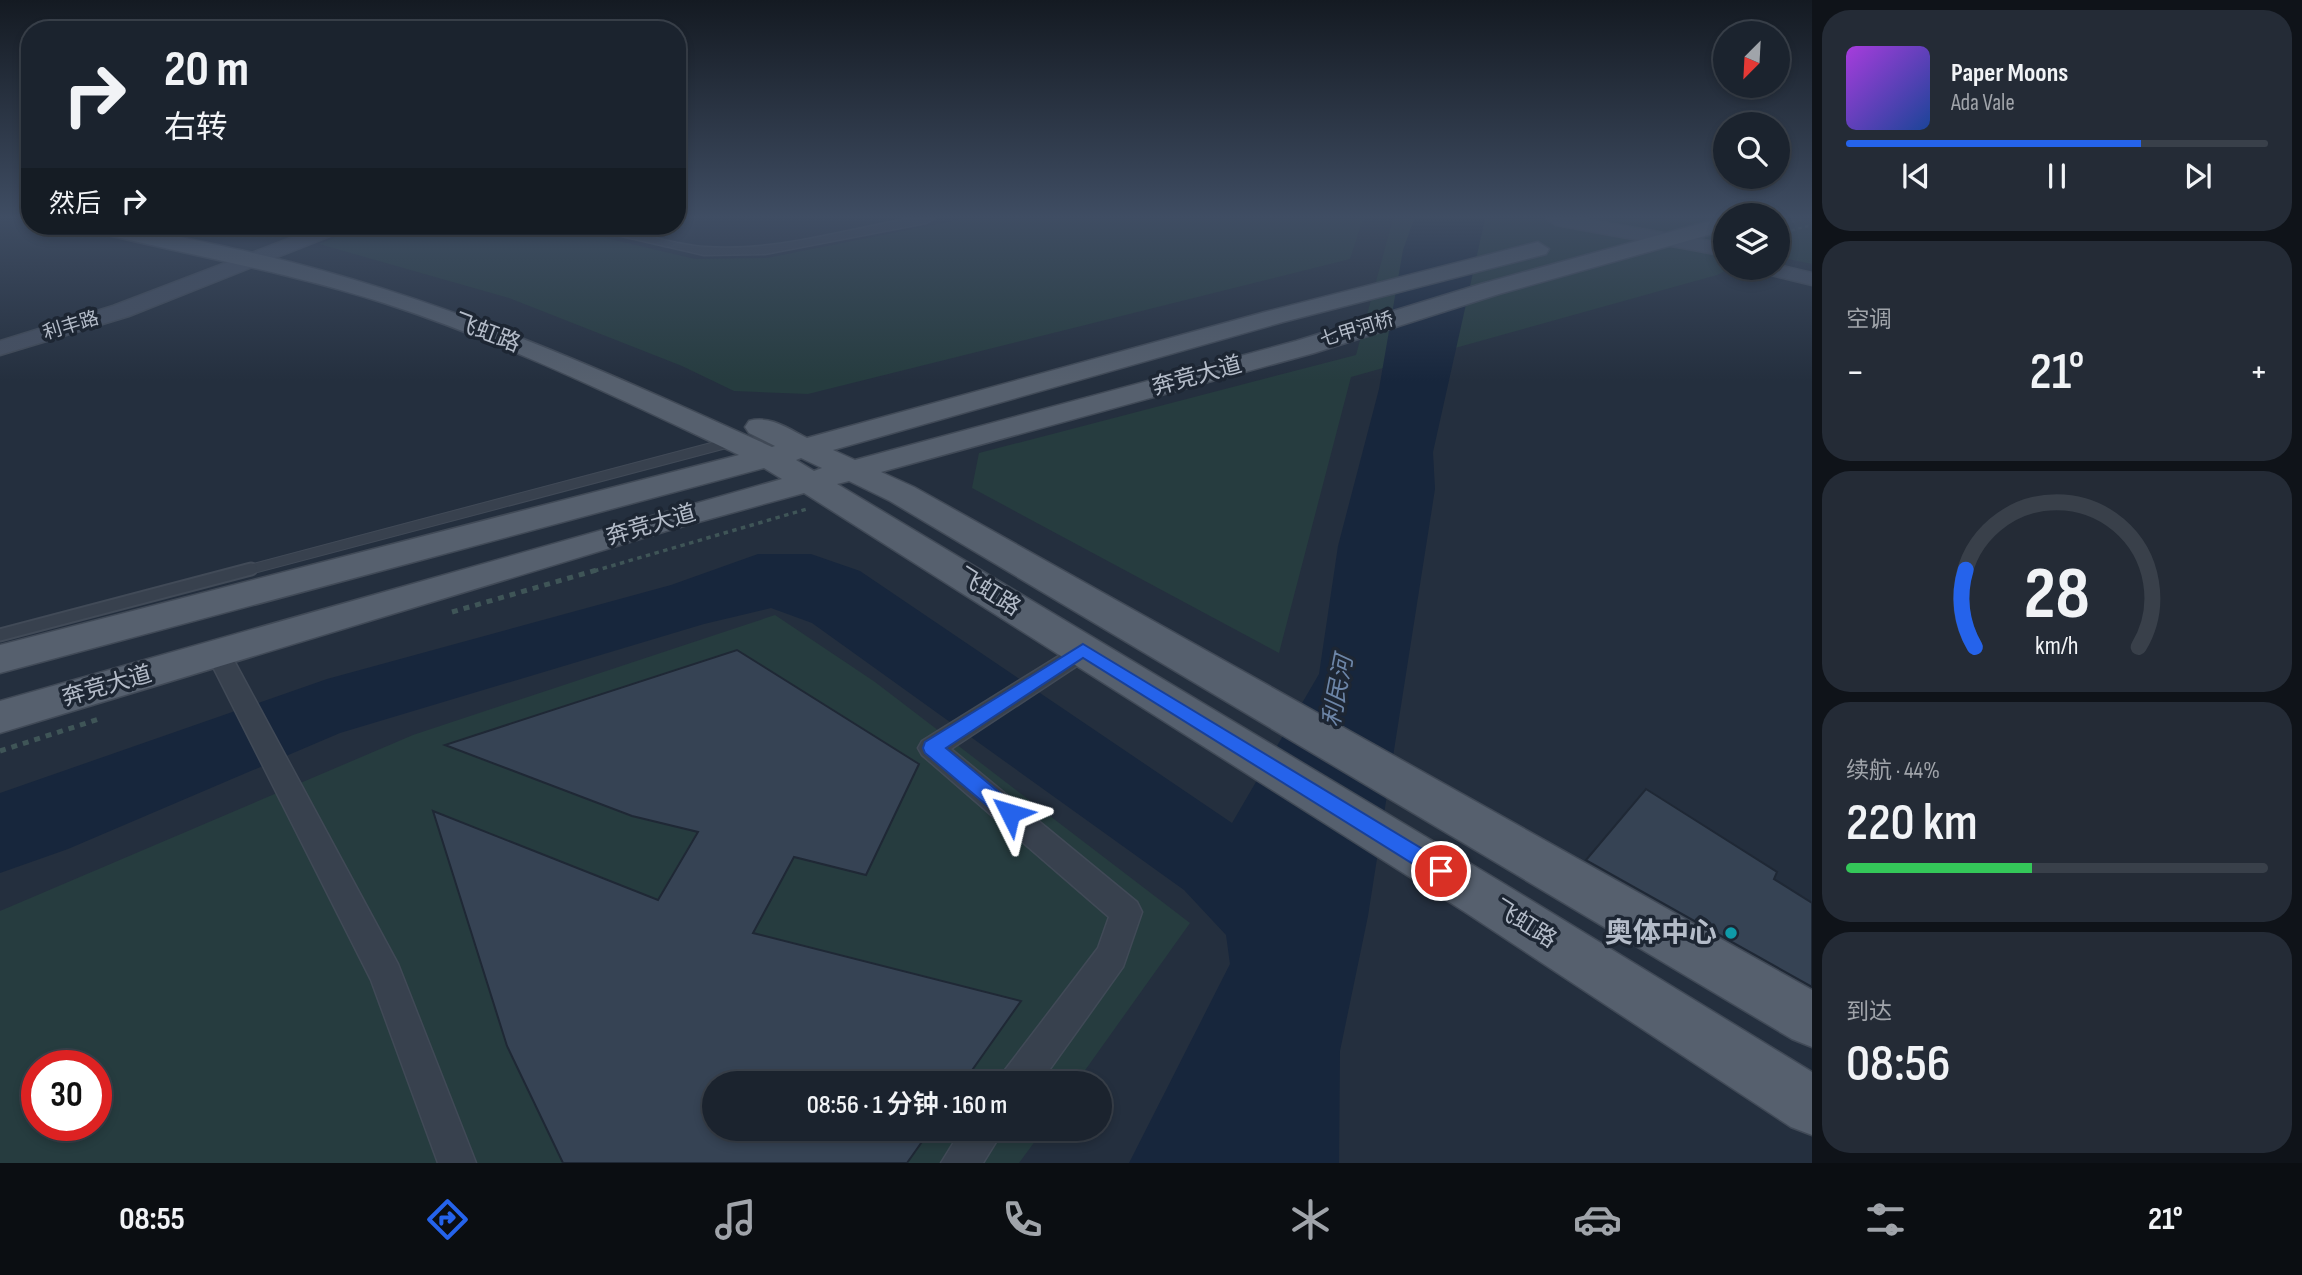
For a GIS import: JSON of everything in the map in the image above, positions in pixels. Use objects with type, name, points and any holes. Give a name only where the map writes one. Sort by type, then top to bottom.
[{"type":"main road","name":"飞虹路","points":[[318,273],[489,332],[769,457]]},
{"type":"main road","name":"飞虹路","points":[[333,273],[469,309],[584,351],[692,395],[807,464],[1083,650],[1483,897],[1812,1106]]},
{"type":"main road","name":"七甲河桥","points":[[1274,317],[1446,273]]},
{"type":"main road","name":"七甲河桥","points":[[1305,347],[1544,273]]},
{"type":"main road","name":"奔竞大道","points":[[0,717],[218,653],[1274,317]]},
{"type":"main road","name":"奔竞大道","points":[[0,659],[769,457],[851,468],[1305,347]]},
{"type":"main road","name":"飞虹路","points":[[851,468],[902,494],[1812,1020]]},
{"type":"street","name":"利丰路","points":[[0,348],[121,311],[217,273]]},
{"type":"street","points":[[1790,274],[1812,279]]},
{"type":"street","points":[[1027,1071],[1112,956],[1126,912],[932,748],[1083,650]]},
{"type":"street","points":[[218,653],[386,975],[457,1163]]},
{"type":"street","points":[[960,1163],[976,1141]]},
{"type":"lane","points":[[0,635],[735,441]]},
{"type":"green space","points":[[422,273],[1293,273],[808,394],[734,391],[682,366],[509,298]]},
{"type":"green space","points":[[1378,273],[1713,273],[1713,276],[1351,377],[1279,653],[972,488],[979,453],[1356,355]]},
{"type":"green space","points":[[775,615],[875,682],[1190,923],[1085,1071],[702,1071],[702,1141],[1035,1141],[1019,1163],[0,1163],[0,911],[413,735]]},
{"type":"water","name":"利民河","points":[[1399,273],[1473,273],[1433,452],[1435,489],[1368,916],[1340,1051],[1339,1163],[1129,1163],[1230,964],[1226,935],[1184,890],[812,623],[771,608],[704,624],[340,733],[68,849],[0,873],[0,793],[327,679],[671,585],[758,554],[811,554],[860,571],[1232,823],[1319,674],[1338,546],[1379,389]]},
{"type":"building","points":[[737,650],[919,764],[866,875],[794,857],[753,933],[1021,1001],[971,1071],[702,1071],[702,1141],[923,1141],[907,1163],[563,1163],[507,1046],[433,811],[658,900],[698,832],[632,816],[445,745]]},
{"type":"building","name":"奥体中心","points":[[1646,789],[1777,872],[1774,879],[1812,903],[1812,987],[1586,860]]},
{"type":"place","name":"奥体中心","points":[[1731,933]]},
{"type":"route","points":[[1010,813],[932,748],[1083,650],[1441,871]]}]
